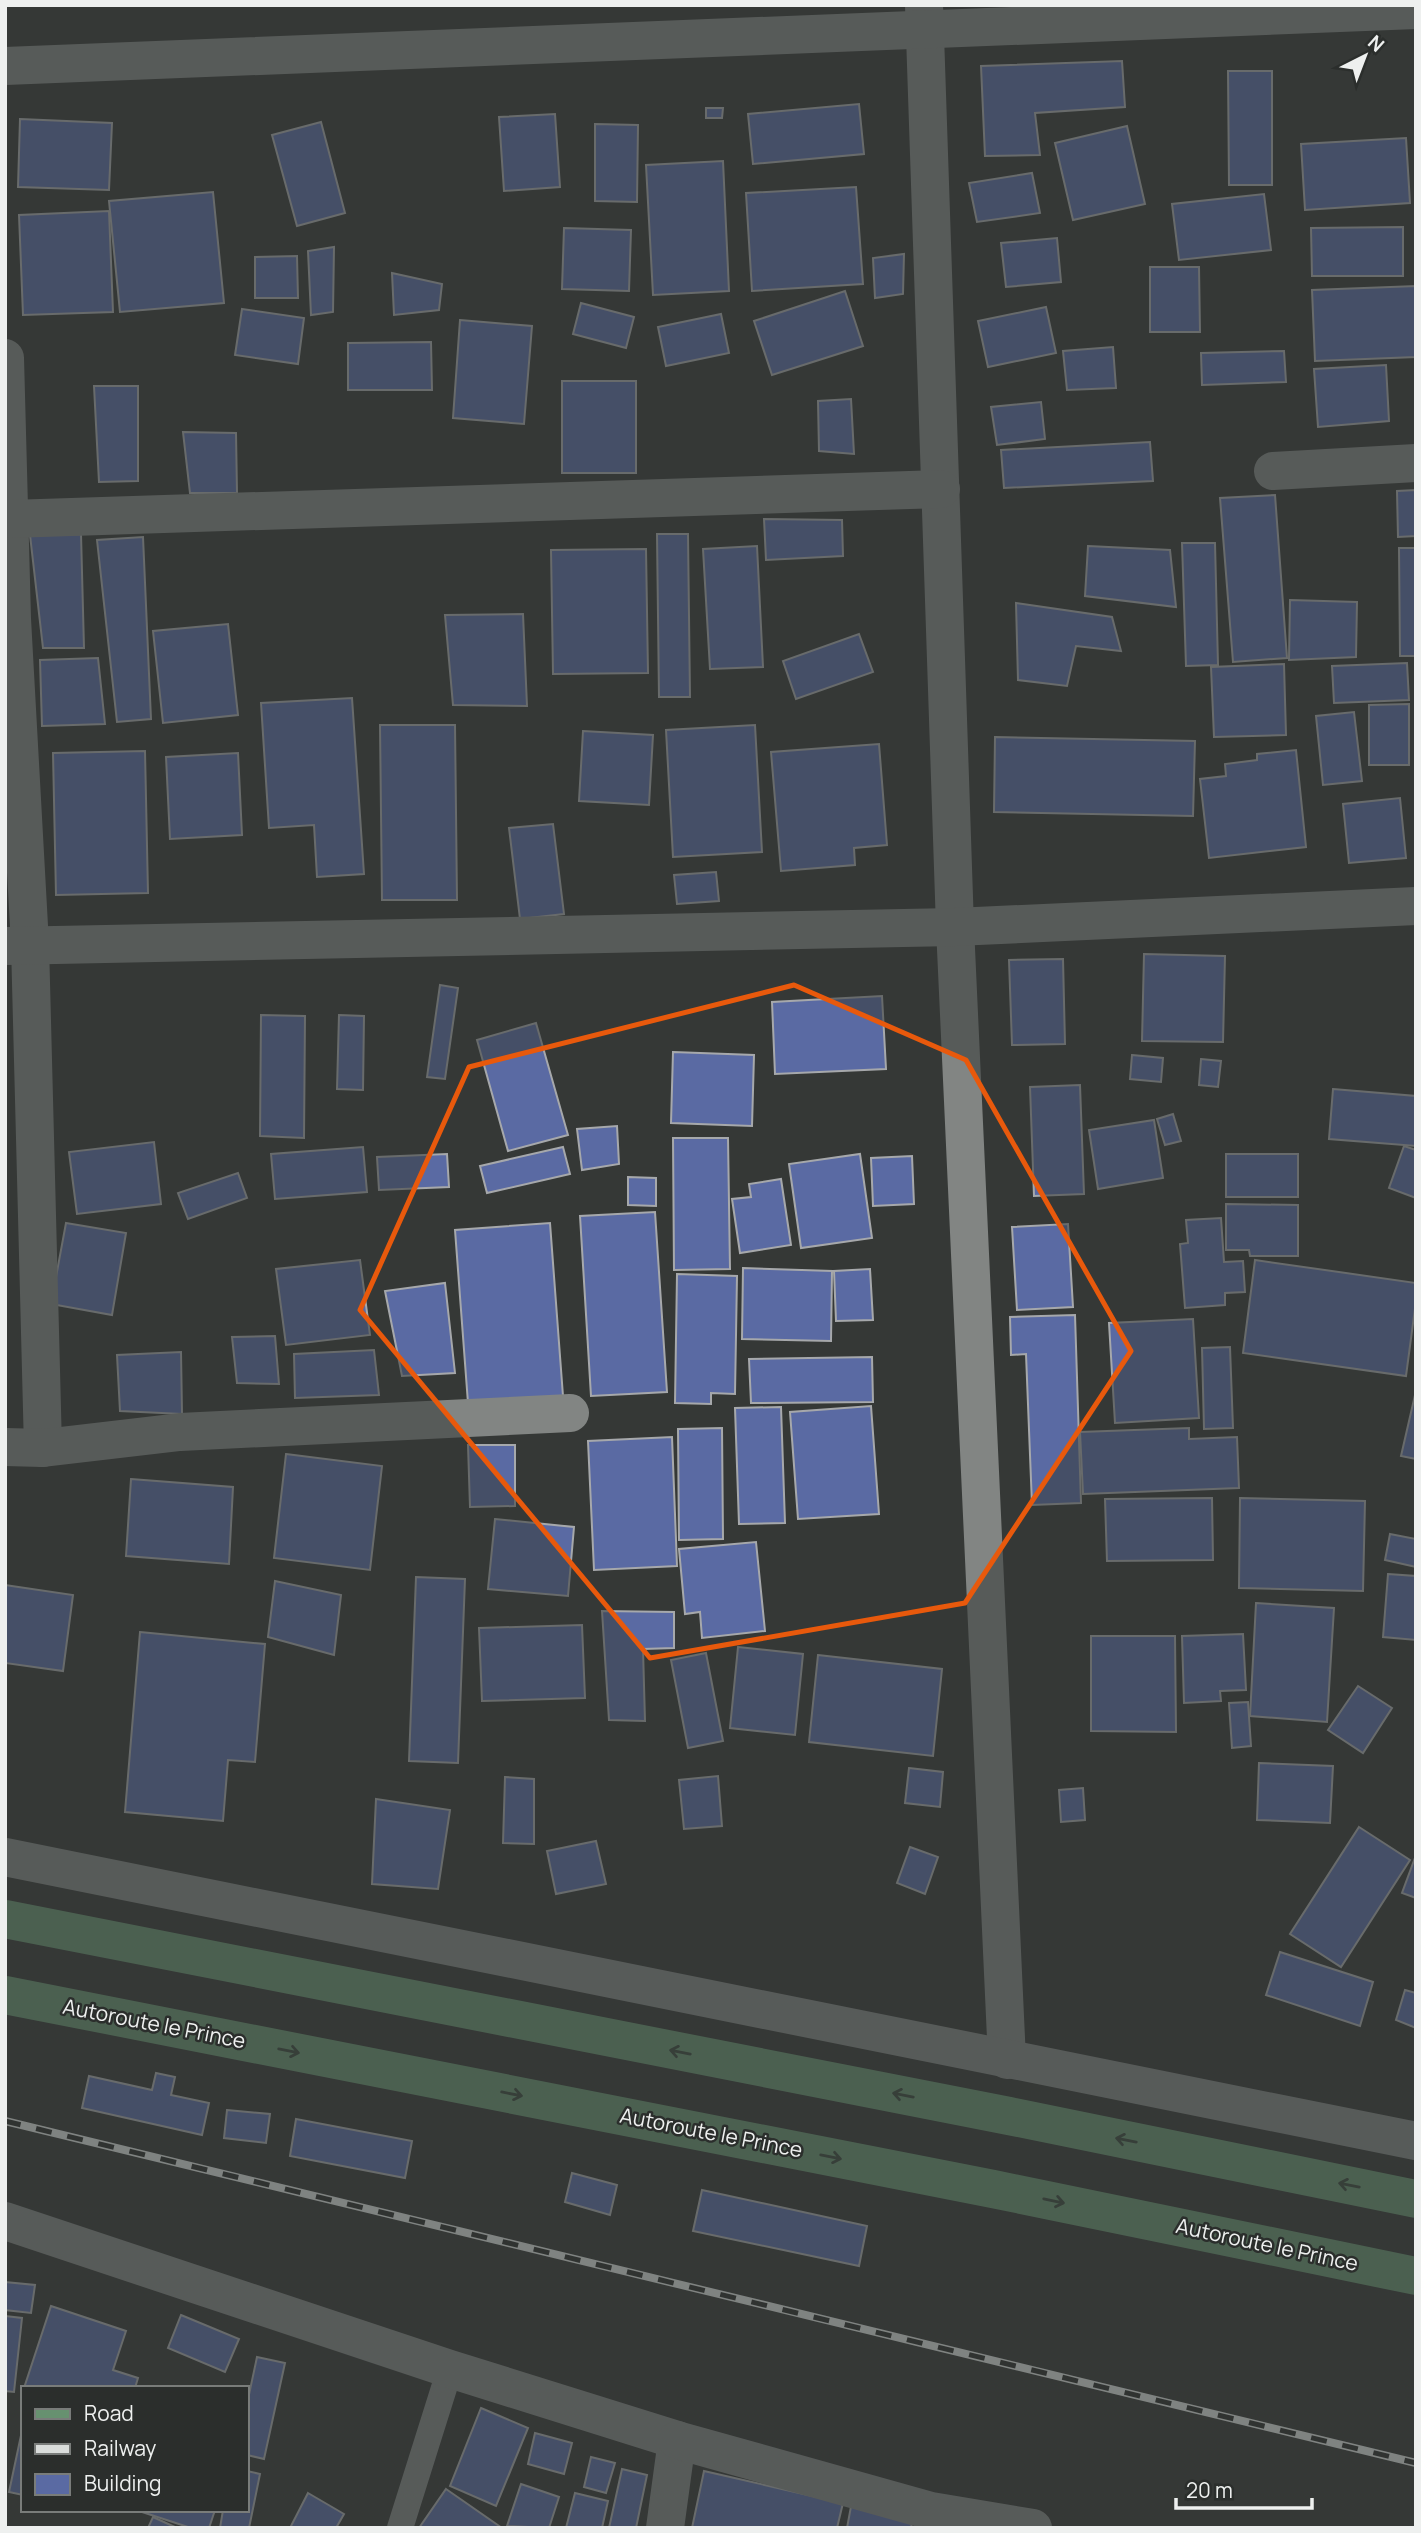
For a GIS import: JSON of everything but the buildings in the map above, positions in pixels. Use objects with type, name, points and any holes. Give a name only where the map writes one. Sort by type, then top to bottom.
[{"type":"main road","points":[[5,1919],[1009,2116],[1416,2199]]},
{"type":"main road","name":"Autoroute le Prince","points":[[5,1995],[993,2189],[1416,2276]]},
{"type":"street","points":[[5,66],[925,17],[1416,10]]},
{"type":"street","points":[[925,17],[955,927],[1007,2060]]},
{"type":"street","points":[[5,358],[10,519],[8,619],[17,945],[43,1448]]},
{"type":"street","points":[[1273,471],[1416,463]]},
{"type":"street","points":[[10,519],[941,489]]},
{"type":"street","points":[[17,945],[955,927],[1416,906]]},
{"type":"street","points":[[5,1447],[43,1448],[180,1432],[570,1413]]},
{"type":"street","points":[[5,1857],[1416,2141]]},
{"type":"street","points":[[5,2221],[450,2369],[677,2440],[931,2511],[1033,2528]]},
{"type":"street","points":[[665,2528],[677,2440]]},
{"type":"lane","points":[[400,2528],[450,2369]]},
{"type":"highlighted area","points":[[794,985],[966,1060],[1131,1351],[965,1603],[650,1658],[360,1310],[469,1067]]},
{"type":"railway","points":[[5,2121],[1416,2463]]}]
